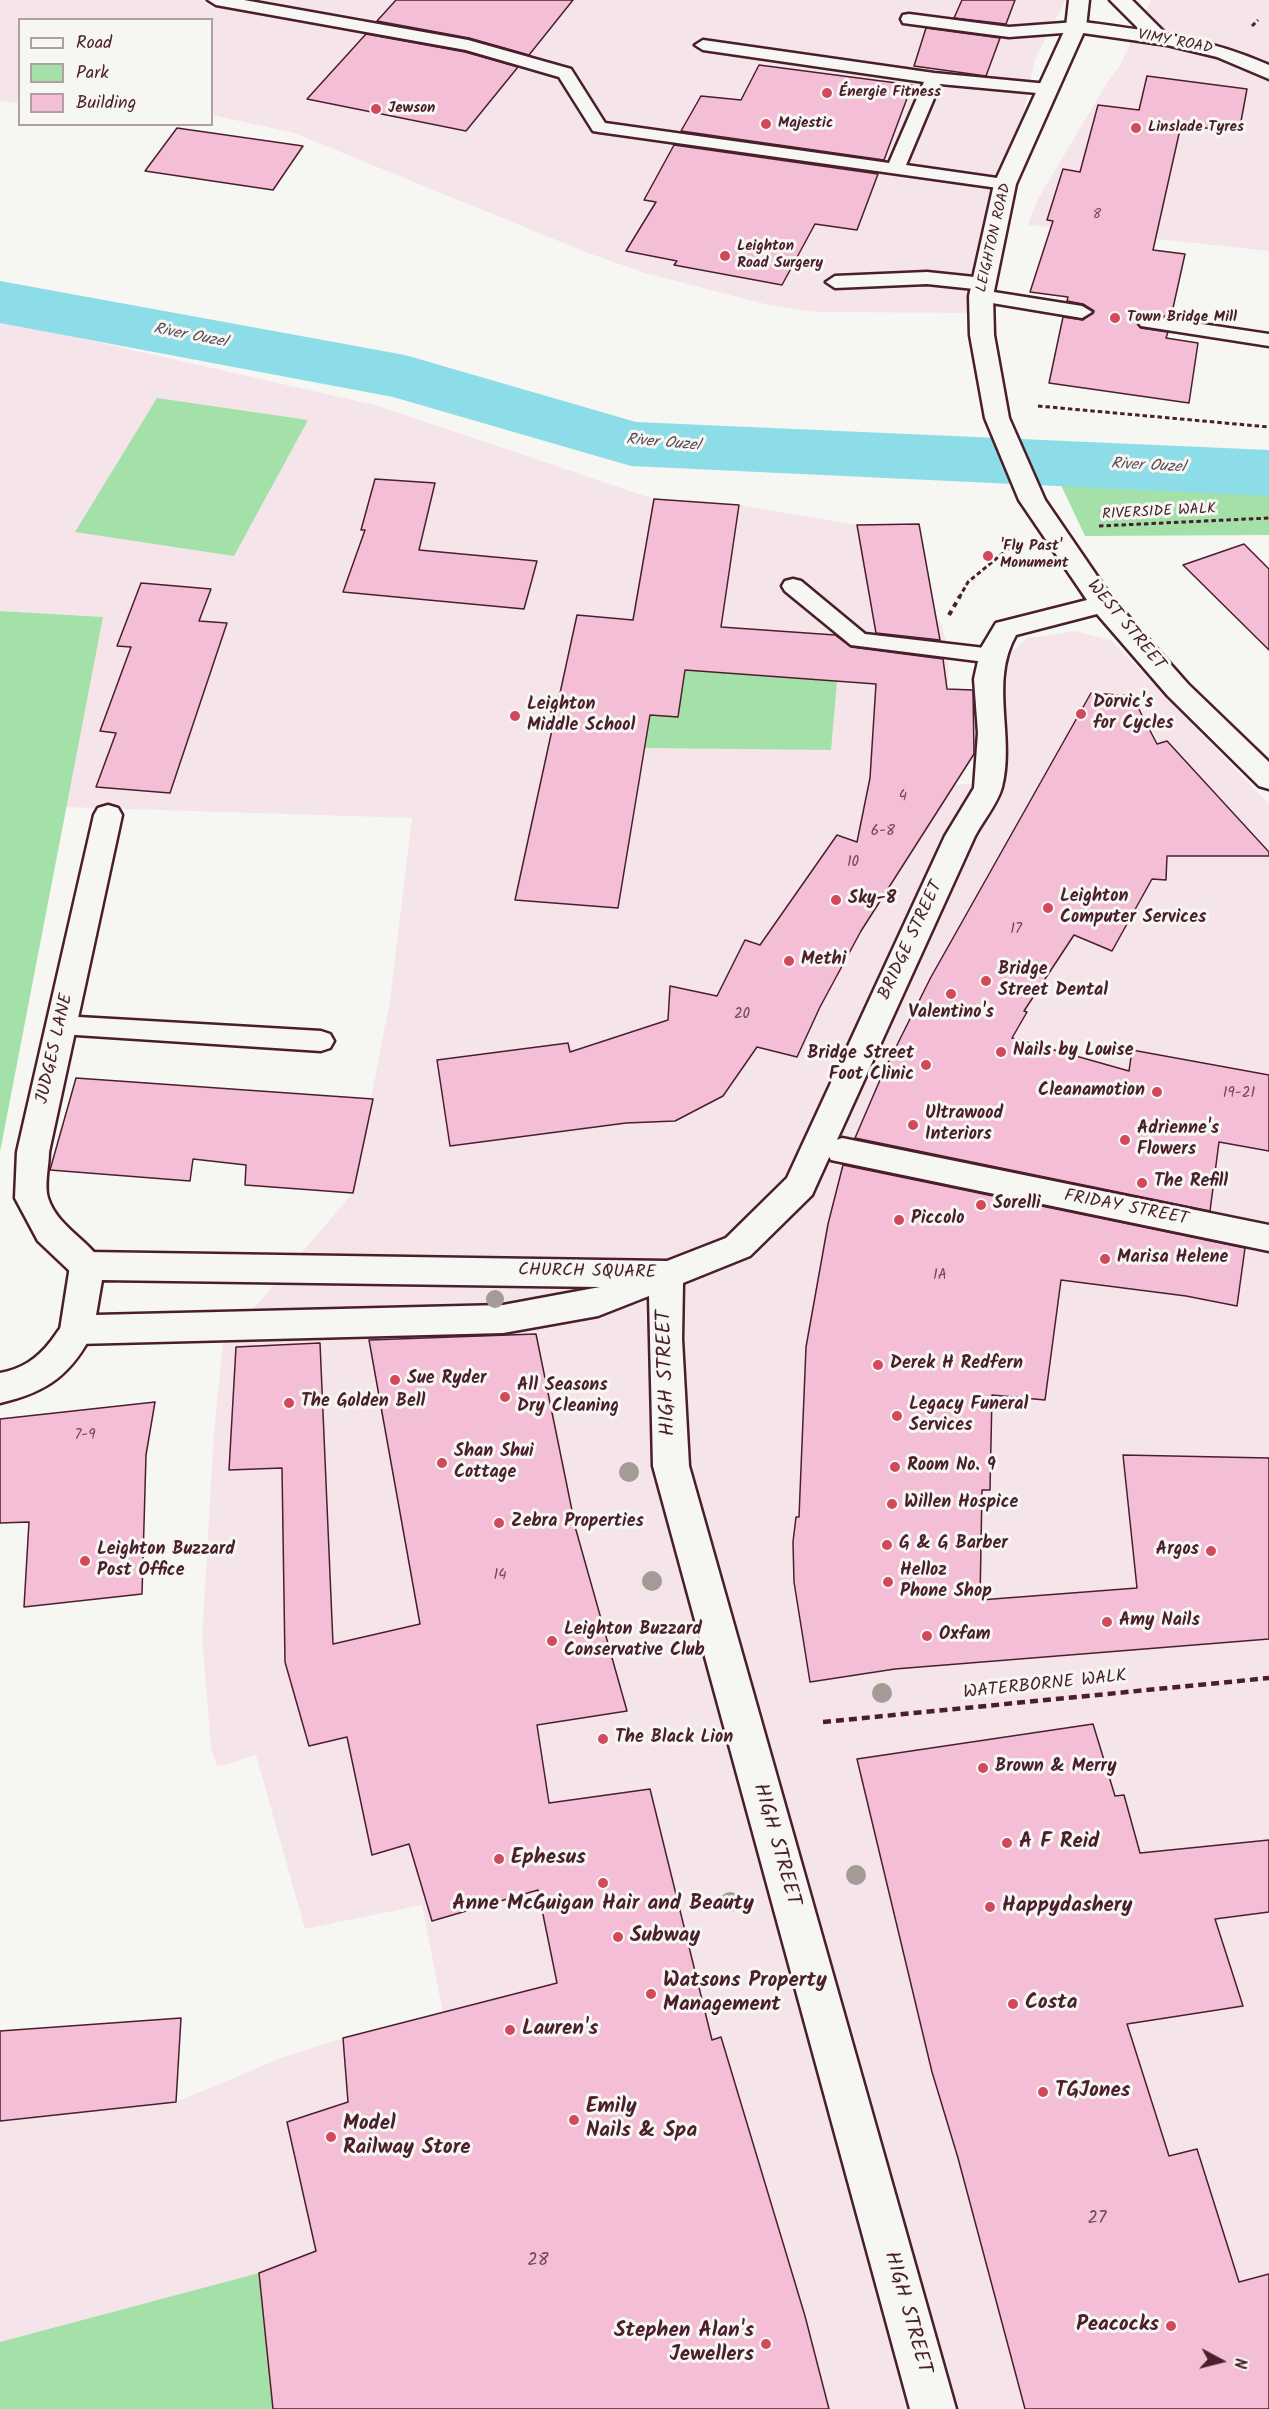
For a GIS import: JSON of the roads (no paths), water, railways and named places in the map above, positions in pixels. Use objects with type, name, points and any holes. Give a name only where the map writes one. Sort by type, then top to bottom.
[{"type":"street","name":"LEIGHTON ROAD","points":[[998,418],[982,334],[982,290],[1005,184],[1076,27],[1079,0]]},
{"type":"street","points":[[1120,0],[1160,39]]},
{"type":"street","name":"VIMY ROAD","points":[[1076,27],[1160,39],[1224,53],[1269,73]]},
{"type":"street","name":"WEST STREET","points":[[998,418],[1032,500],[1103,604],[1178,690],[1269,779]]},
{"type":"street","name":"BRIDGE STREET","points":[[666,1274],[738,1246],[800,1185],[960,836],[988,788],[992,733],[988,679],[993,656],[1006,629],[1103,604]]},
{"type":"street","name":"JUDGES LANE","points":[[87,1266],[50,1232],[31,1198],[33,1152],[108,815]]},
{"type":"street","name":"FRIDAY STREET","points":[[842,1151],[1269,1238]]},
{"type":"street","points":[[0,1388],[21,1384],[57,1362],[77,1330],[87,1266]]},
{"type":"street","name":"CHURCH SQUARE","points":[[87,1266],[666,1274]]},
{"type":"street","name":"CHURCH SQUARE","points":[[77,1330],[502,1319],[598,1302],[666,1274]]},
{"type":"street","name":"HIGH STREET","points":[[666,1274],[665,1339],[671,1466],[933,2409]]},
{"type":"lane","points":[[216,0],[468,45],[566,73],[599,127],[1005,184]]},
{"type":"lane","points":[[909,19],[1009,32],[1076,27]]},
{"type":"lane","points":[[703,45],[934,78],[1048,89]]},
{"type":"lane","points":[[895,170],[934,78]]},
{"type":"lane","points":[[836,282],[927,278],[1082,312]]},
{"type":"lane","points":[[1148,322],[1269,340]]},
{"type":"lane","points":[[793,586],[859,640],[993,656]]},
{"type":"lane","points":[[62,1025],[321,1041]]},
{"type":"waterway","name":"River Ouzel","points":[[0,302],[405,377],[631,444],[1269,473]]},
{"type":"place","name":"Énergie Fitness","points":[[827,93]]},
{"type":"place","name":"Jewson","points":[[376,109]]},
{"type":"place","name":"Majestic","points":[[766,124]]},
{"type":"place","name":"Linslade Tyres","points":[[1136,128]]},
{"type":"place","name":"Leighton Road Surgery","points":[[725,256]]},
{"type":"place","name":"Town Bridge Mill","points":[[1115,318]]},
{"type":"place","name":"'Fly Past' Monument","points":[[988,556]]},
{"type":"place","name":"Dorvic's for Cycles","points":[[1081,714]]},
{"type":"place","name":"Leighton Middle School","points":[[515,716]]},
{"type":"place","name":"Sky-8","points":[[836,900]]},
{"type":"place","name":"Leighton Computer Services","points":[[1048,908]]},
{"type":"place","name":"Methi","points":[[789,961]]},
{"type":"place","name":"Bridge Street Dental","points":[[986,981]]},
{"type":"place","name":"Valentino's","points":[[951,994]]},
{"type":"place","name":"Nails by Louise","points":[[1001,1052]]},
{"type":"place","name":"Bridge Street Foot Clinic","points":[[926,1065]]},
{"type":"place","name":"Cleanamotion","points":[[1157,1092]]},
{"type":"place","name":"Ultrawood Interiors","points":[[913,1125]]},
{"type":"place","name":"Adrienne's Flowers","points":[[1125,1140]]},
{"type":"place","name":"The Refill","points":[[1142,1183]]},
{"type":"place","name":"Sorelli","points":[[981,1205]]},
{"type":"place","name":"Piccolo","points":[[899,1220]]},
{"type":"place","name":"Marisa Helene","points":[[1105,1259]]},
{"type":"place","name":"Derek H Redfern","points":[[878,1365]]},
{"type":"place","name":"Sue Ryder","points":[[395,1380]]},
{"type":"place","name":"All Seasons Dry Cleaning","points":[[505,1397]]},
{"type":"place","name":"The Golden Bell","points":[[289,1403]]},
{"type":"place","name":"Legacy Funeral Services","points":[[897,1416]]},
{"type":"place","name":"Shan Shui Cottage","points":[[442,1463]]},
{"type":"place","name":"Room No. 9","points":[[895,1467]]},
{"type":"place","name":"Willen Hospice","points":[[892,1504]]},
{"type":"place","name":"Zebra Properties","points":[[499,1523]]},
{"type":"place","name":"G & G Barber","points":[[887,1545]]},
{"type":"place","name":"Argos","points":[[1211,1551]]},
{"type":"place","name":"Leighton Buzzard Post Office","points":[[85,1561]]},
{"type":"place","name":"Helloz Phone Shop","points":[[888,1582]]},
{"type":"place","name":"Amy Nails","points":[[1107,1622]]},
{"type":"place","name":"Oxfam","points":[[927,1636]]},
{"type":"place","name":"Leighton Buzzard Conservative Club","points":[[552,1641]]},
{"type":"place","name":"The Black Lion","points":[[603,1739]]},
{"type":"place","name":"Brown & Merry","points":[[983,1768]]},
{"type":"place","name":"A F Reid","points":[[1007,1843]]},
{"type":"place","name":"Ephesus","points":[[499,1859]]},
{"type":"place","name":"Anne McGuigan Hair and Beauty","points":[[603,1883]]},
{"type":"place","name":"Happydashery","points":[[990,1907]]},
{"type":"place","name":"Subway","points":[[618,1937]]},
{"type":"place","name":"Watsons Property Management","points":[[651,1994]]},
{"type":"place","name":"Costa","points":[[1013,2004]]},
{"type":"place","name":"Lauren's","points":[[510,2030]]},
{"type":"place","name":"TGJones","points":[[1043,2092]]},
{"type":"place","name":"Emily Nails & Spa","points":[[574,2120]]},
{"type":"place","name":"Model Railway Store","points":[[331,2137]]},
{"type":"place","name":"Peacocks","points":[[1171,2326]]},
{"type":"place","name":"Stephen Alan's Jewellers","points":[[766,2344]]}]
